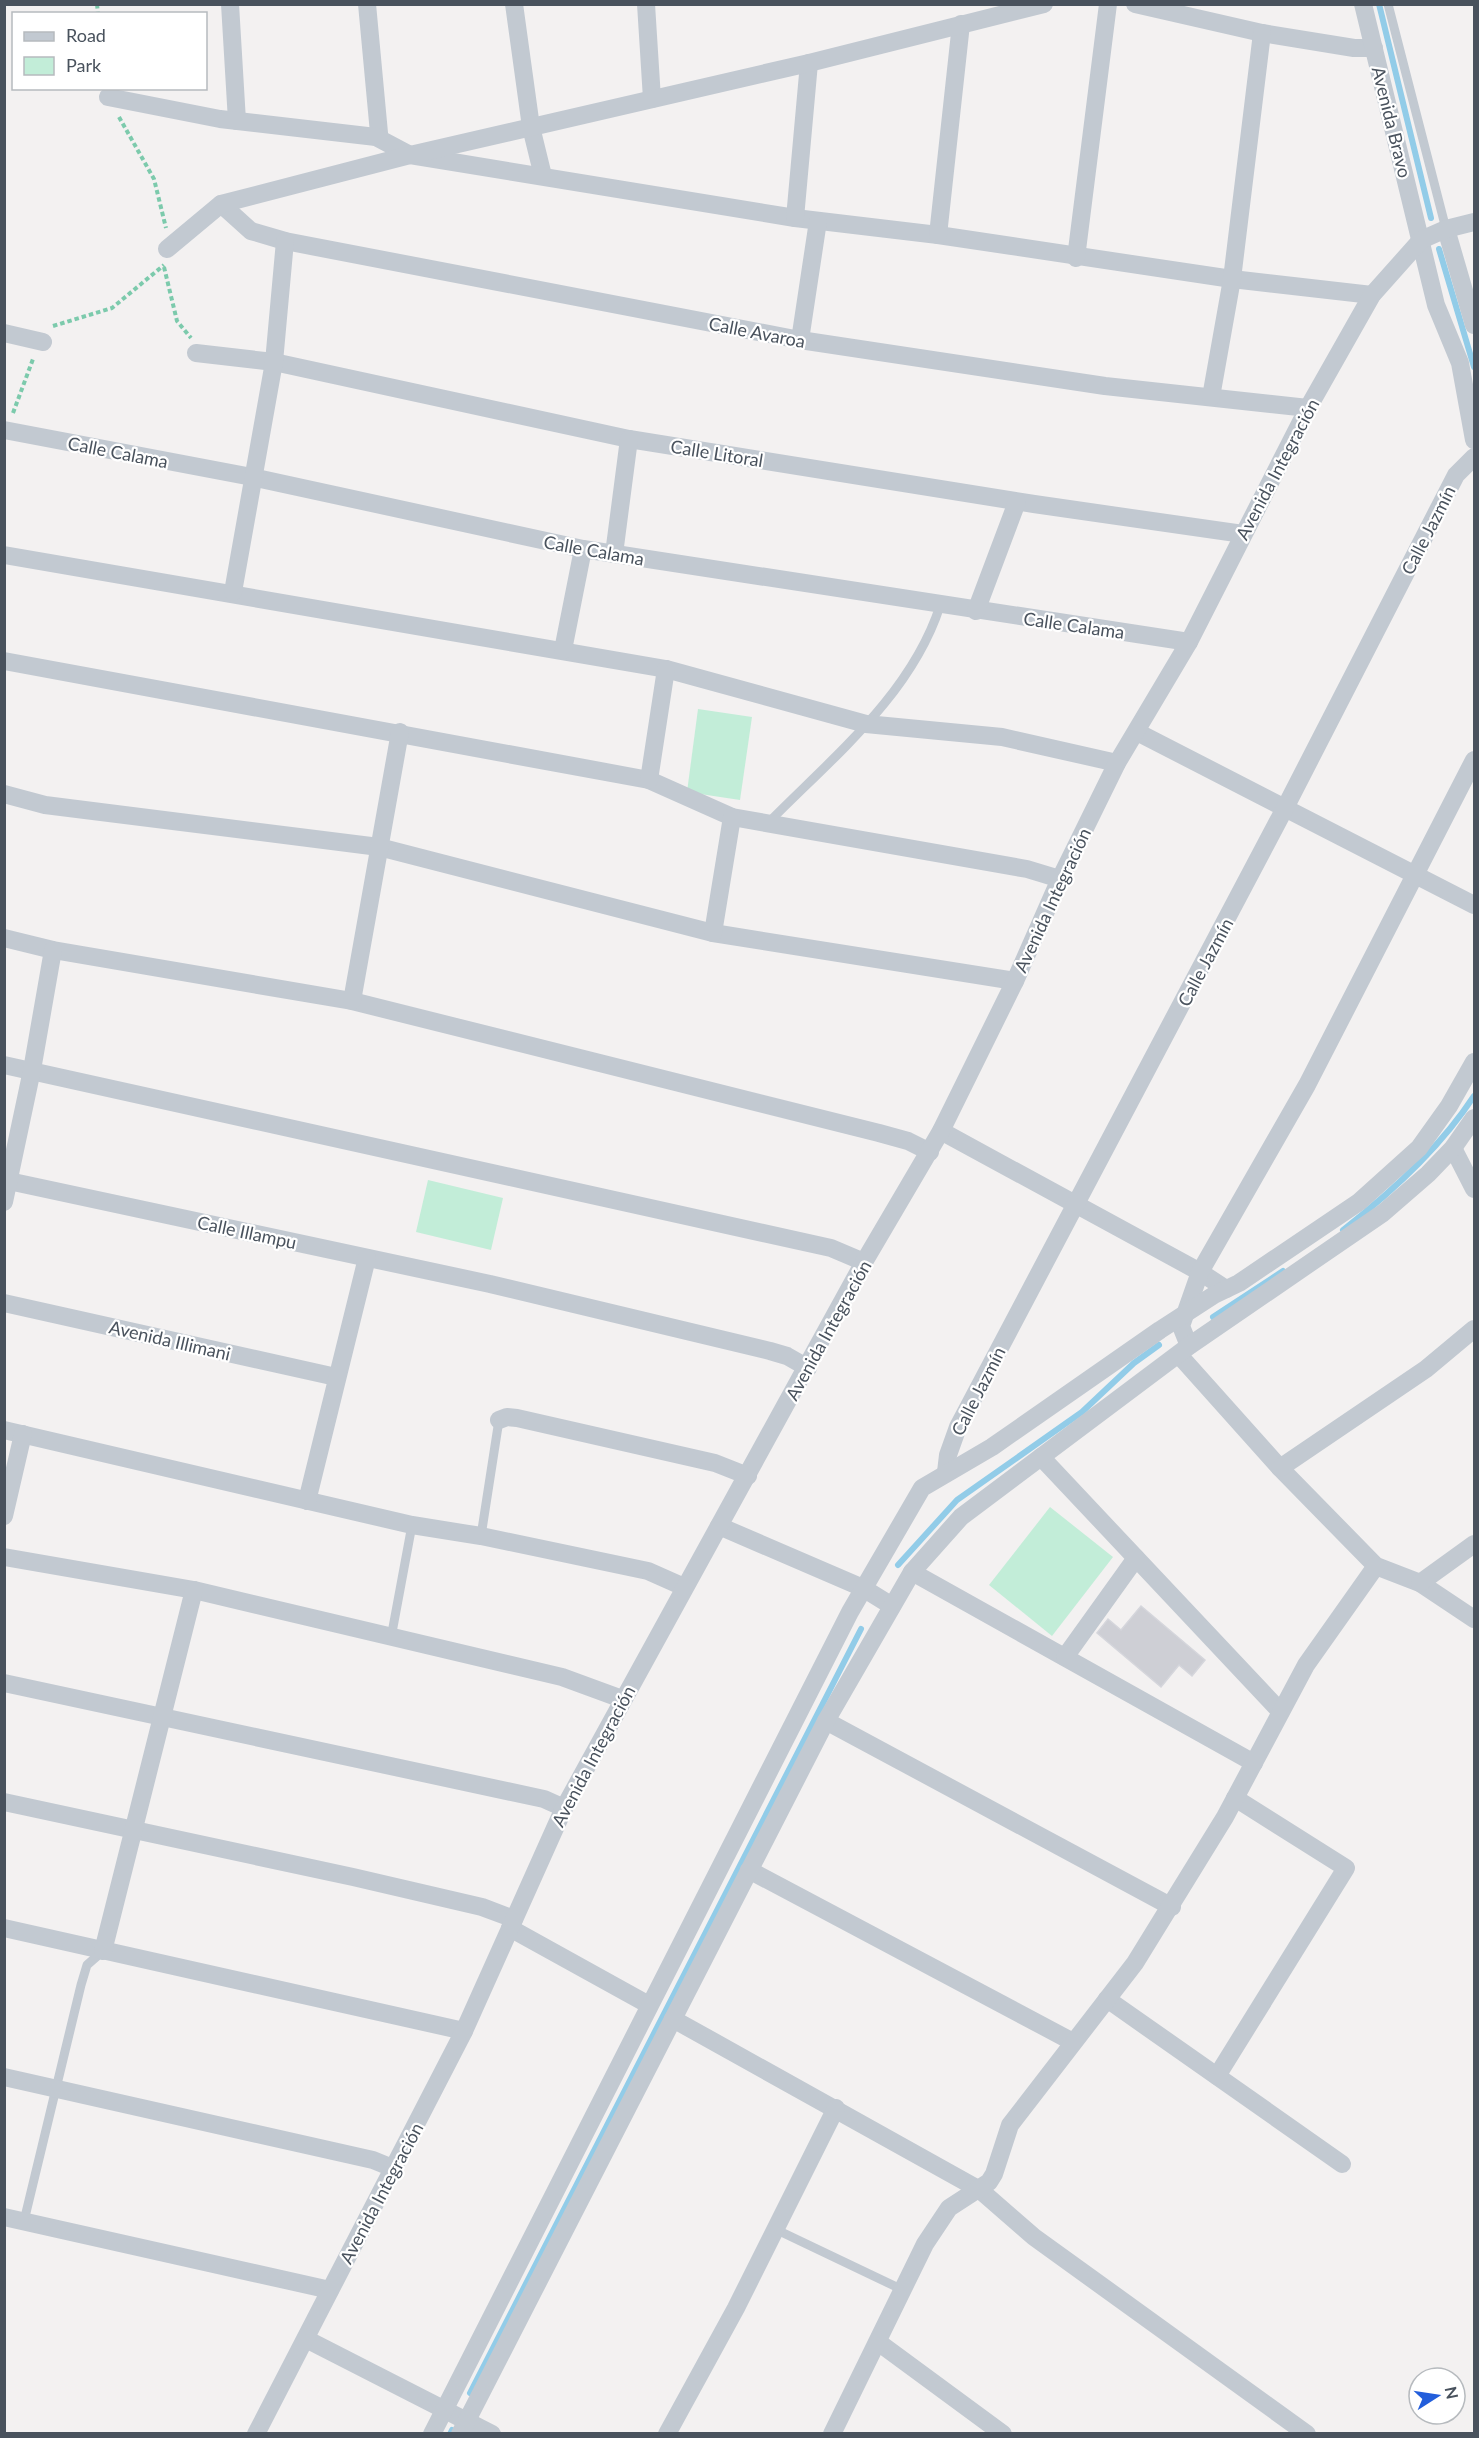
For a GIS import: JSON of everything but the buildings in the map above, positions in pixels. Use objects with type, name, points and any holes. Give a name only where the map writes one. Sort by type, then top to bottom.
[{"type":"street","points":[[230,4],[237,121]]},
{"type":"street","points":[[367,4],[379,133],[376,137]]},
{"type":"street","points":[[514,4],[531,127],[543,176]]},
{"type":"street","points":[[646,4],[652,99]]},
{"type":"street","points":[[167,249],[221,204],[410,155],[809,63],[961,24],[988,11],[1044,4]]},
{"type":"street","points":[[1076,258],[1108,4]]},
{"type":"street","points":[[1135,4],[1262,33],[1354,48],[1374,48]]},
{"type":"street","name":"Avenida Bravo","points":[[1363,4],[1436,305],[1460,363],[1474,440]]},
{"type":"street","points":[[938,235],[961,24]]},
{"type":"street","points":[[1210,397],[1233,279],[1262,33]]},
{"type":"street","points":[[795,218],[809,63]]},
{"type":"street","points":[[108,97],[237,121],[376,137],[410,155],[795,218],[938,235],[1076,258],[1372,296]]},
{"type":"street","name":"Calle Avaroa","points":[[221,204],[251,231],[285,241],[800,340],[1105,386],[1308,408]]},
{"type":"street","points":[[800,340],[819,221]]},
{"type":"street","points":[[1421,240],[1446,229],[1474,222]]},
{"type":"street","points":[[1446,229],[1474,326]]},
{"type":"street","name":"Avenida Integración","points":[[256,2433],[465,2031],[564,1808],[864,1262],[941,1131],[1015,981],[1060,879],[1116,763],[1137,732],[1189,642],[1308,408],[1372,296],[1421,240]]},
{"type":"street","points":[[233,592],[274,362],[285,241]]},
{"type":"street","points":[[4,333],[43,342]]},
{"type":"street","name":"Calle Litoral","points":[[196,352],[274,362],[629,440],[1017,502],[1243,534]]},
{"type":"street","name":"Calle Calama","points":[[5,430],[252,477],[583,549],[940,606],[1189,642]]},
{"type":"street","points":[[614,554],[629,440]]},
{"type":"street","name":"Calle Jazmín","points":[[946,1472],[948,1455],[958,1427],[1077,1206],[1456,475],[1474,457]]},
{"type":"street","points":[[976,611],[1017,502]]},
{"type":"street","points":[[563,650],[583,549]]},
{"type":"street","points":[[4,555],[233,592],[666,669],[866,724],[1002,737],[1116,763]]},
{"type":"street","points":[[4,661],[400,732],[649,780],[732,817],[1027,869],[1060,879]]},
{"type":"street","points":[[649,780],[666,669]]},
{"type":"street","points":[[352,1001],[400,732]]},
{"type":"street","points":[[1137,732],[1474,905]]},
{"type":"street","points":[[1474,759],[1307,1085],[1200,1272],[1181,1326],[1184,1351],[1280,1468],[1376,1566],[1420,1583],[1474,1619]]},
{"type":"street","points":[[4,794],[45,805],[380,847],[713,933],[1015,981]]},
{"type":"street","points":[[713,933],[732,817]]},
{"type":"street","points":[[4,938],[53,950],[352,1001],[879,1133],[908,1141],[930,1152]]},
{"type":"street","points":[[4,1202],[33,1070],[53,950]]},
{"type":"street","points":[[432,2433],[863,1588],[922,1488],[946,1472],[992,1448],[1185,1314],[1239,1283],[1359,1202],[1419,1148],[1449,1106],[1474,1062]]},
{"type":"street","points":[[4,1065],[831,1248],[864,1262]]},
{"type":"street","points":[[463,2427],[826,1721],[912,1572],[961,1517],[1184,1351],[1383,1213],[1428,1174],[1453,1148],[1474,1118]]},
{"type":"street","points":[[941,1131],[1200,1272],[1226,1289]]},
{"type":"street","points":[[1453,1148],[1474,1189]]},
{"type":"street","name":"Calle Illampu","points":[[7,1181],[490,1284],[770,1351],[787,1356],[807,1368]]},
{"type":"street","points":[[307,1501],[367,1257]]},
{"type":"street","name":"Avenida Illimani","points":[[4,1303],[336,1377]]},
{"type":"street","points":[[1280,1468],[1426,1369],[1474,1329]]},
{"type":"street","points":[[499,1420],[507,1417],[517,1418],[715,1463],[748,1476]]},
{"type":"street","points":[[4,1430],[412,1525],[481,1536],[648,1571],[684,1587]]},
{"type":"street","points":[[4,1516],[23,1434]]},
{"type":"street","points":[[1041,1457],[1280,1711]]},
{"type":"street","points":[[719,1526],[863,1588],[892,1606]]},
{"type":"street","points":[[1420,1583],[1474,1544]]},
{"type":"street","points":[[4,1557],[194,1590],[391,1639],[562,1677],[622,1699]]},
{"type":"street","points":[[1065,1657],[1136,1558]]},
{"type":"street","points":[[832,2433],[925,2244],[949,2208],[963,2197],[980,2190],[994,2174],[1010,2125],[1135,1963],[1172,1907],[1235,1798],[1306,1665],[1376,1566]]},
{"type":"street","points":[[912,1572],[1254,1763]]},
{"type":"street","points":[[103,1951],[194,1590]]},
{"type":"street","points":[[4,1683],[544,1798],[564,1808]]},
{"type":"street","points":[[826,1721],[1172,1907]]},
{"type":"street","points":[[1217,2076],[1346,1868],[1235,1798]]},
{"type":"street","points":[[4,1802],[482,1907],[649,2005]]},
{"type":"street","points":[[749,1870],[1073,2042]]},
{"type":"street","points":[[4,1928],[465,2031]]},
{"type":"street","points":[[1107,1999],[1342,2164]]},
{"type":"street","points":[[673,2019],[980,2190],[1034,2237],[1307,2433]]},
{"type":"street","points":[[4,2077],[374,2160],[395,2169]]},
{"type":"street","points":[[668,2433],[836,2108]]},
{"type":"street","points":[[4,2217],[330,2290]]},
{"type":"street","points":[[306,2339],[445,2410],[463,2427],[492,2433]]},
{"type":"street","points":[[878,2342],[994,2431]]},
{"type":"lane","points":[[1388,4],[1446,229]]},
{"type":"lane","points":[[769,822],[884,707],[901,683],[931,630],[940,606]]},
{"type":"lane","points":[[481,1536],[499,1420]]},
{"type":"lane","points":[[391,1639],[412,1525]]},
{"type":"lane","points":[[24,2221],[81,1985],[87,1965],[103,1951]]},
{"type":"lane","points":[[775,2229],[903,2290]]},
{"type":"path","points":[[108,97],[154,179],[165,223],[167,249],[164,267],[177,321],[192,340],[196,352]]},
{"type":"path","points":[[5,430],[34,356],[53,326],[112,308],[164,267]]},
{"type":"green space","points":[[698,709],[752,717],[740,800],[687,792]]},
{"type":"green space","points":[[428,1180],[503,1198],[491,1250],[416,1232]]},
{"type":"green space","points":[[1050,1507],[1113,1557],[1052,1636],[989,1585]]},
{"type":"waterway","points":[[1379,4],[1431,218]]},
{"type":"waterway","points":[[1439,249],[1474,367]]},
{"type":"waterway","points":[[1343,1230],[1431,1151],[1474,1096]]},
{"type":"waterway","points":[[1213,1317],[1283,1271]]},
{"type":"waterway","points":[[898,1565],[957,1500],[1082,1412],[1134,1363],[1159,1345]]},
{"type":"waterway","points":[[470,2393],[861,1629]]},
{"type":"waterway","points":[[450,2434],[452,2430]]}]
